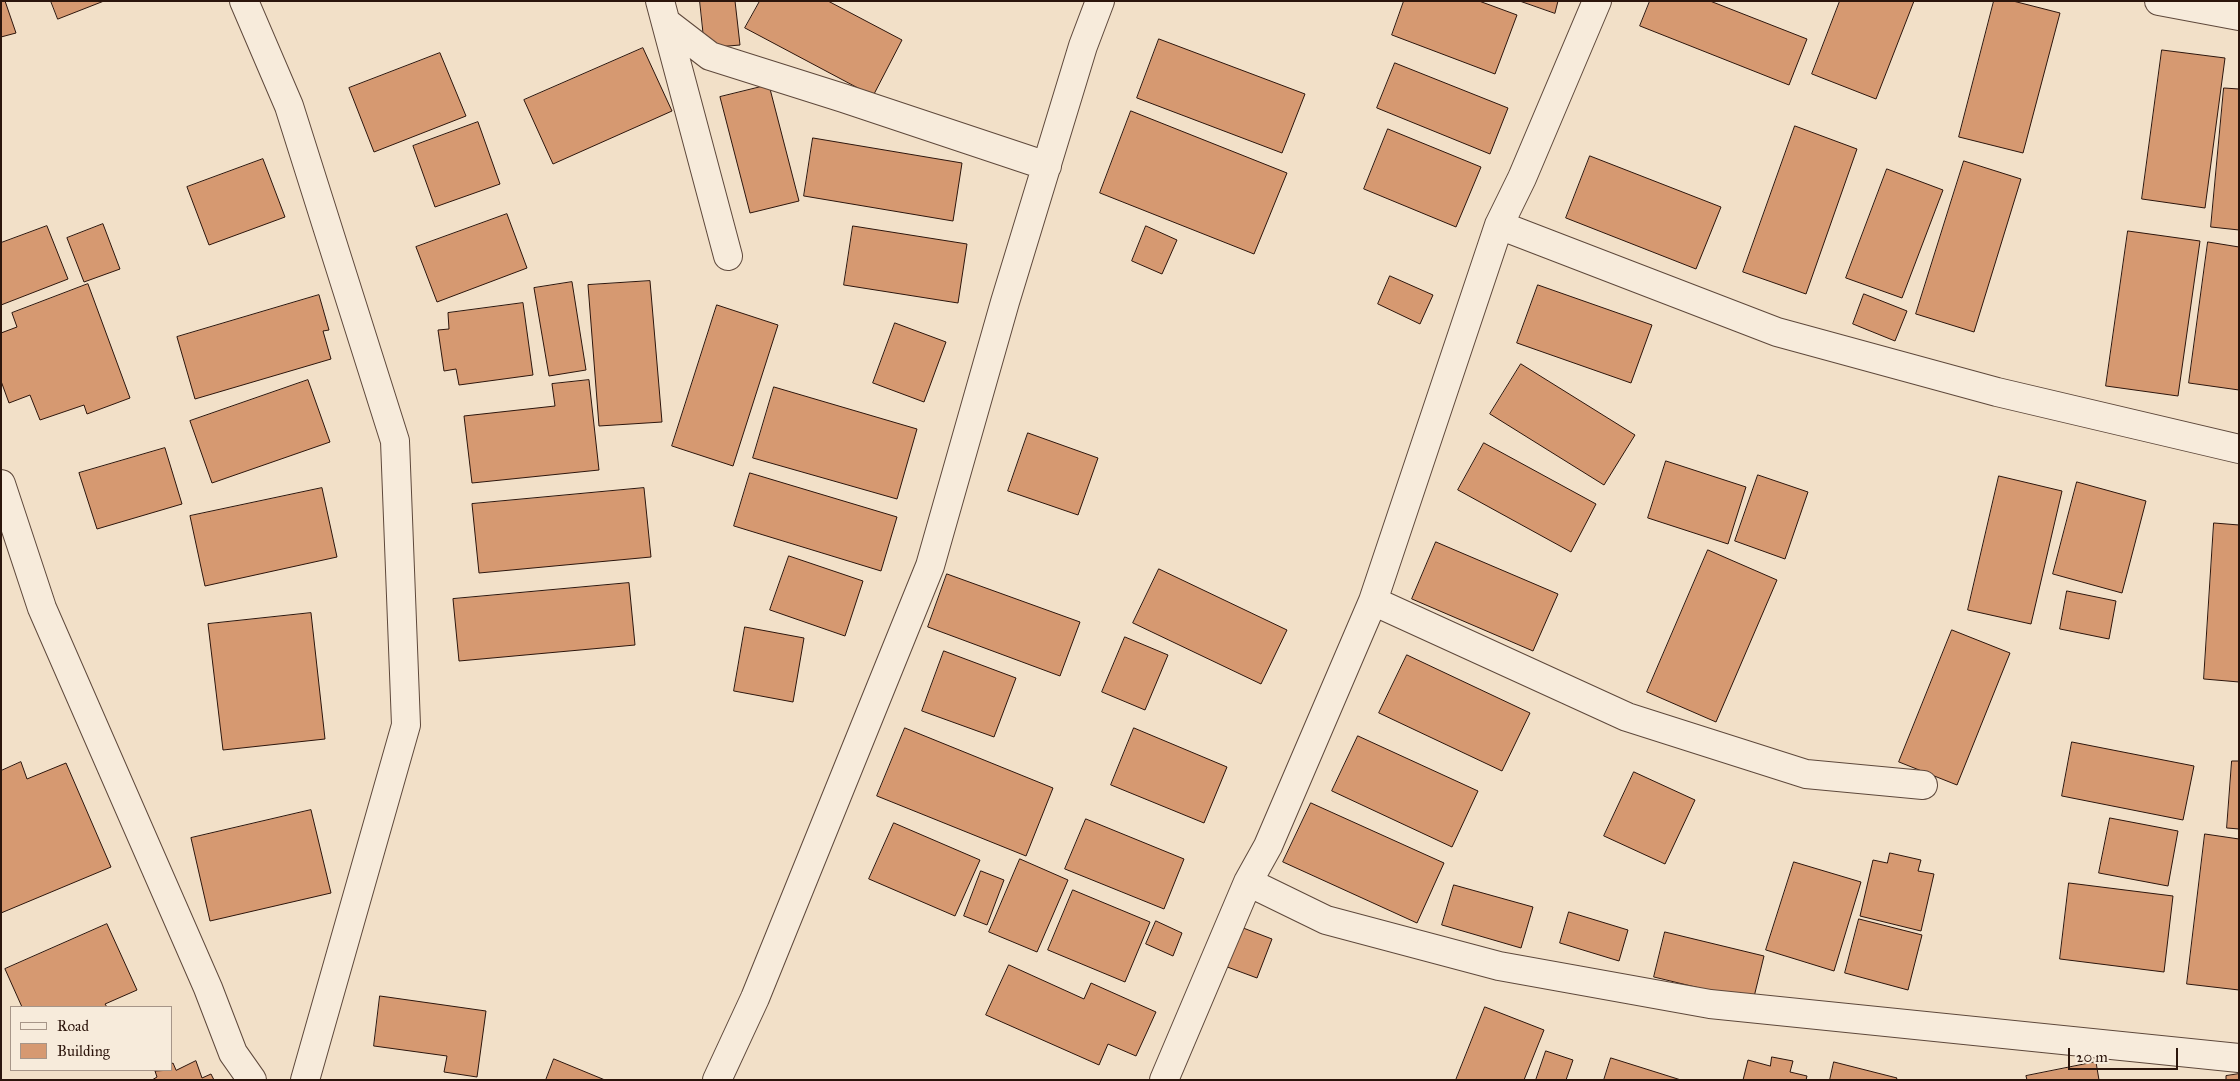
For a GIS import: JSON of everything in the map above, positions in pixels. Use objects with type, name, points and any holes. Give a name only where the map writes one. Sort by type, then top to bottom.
[{"type":"street","points":[[244,1],[289,106],[395,441],[406,725],[305,1080]]},
{"type":"street","points":[[717,1080],[755,998],[930,566],[1083,46],[1100,1]]},
{"type":"street","points":[[1164,1080],[1248,882],[1268,846],[1373,601],[1499,225],[1522,178],[1597,1]]},
{"type":"street","points":[[2159,1],[2239,16]]},
{"type":"street","points":[[664,12],[710,56],[1047,166]]},
{"type":"street","points":[[664,12],[728,256]]},
{"type":"street","points":[[1499,225],[1777,332],[1997,392],[2239,449]]},
{"type":"street","points":[[1,484],[42,608],[204,979],[233,1053],[252,1080]]},
{"type":"street","points":[[1373,601],[1627,717],[1806,774],[1924,785]]},
{"type":"street","points":[[1248,882],[1326,920],[1499,966],[1710,1004],[2239,1058]]},
{"type":"building","points":[[1,1],[5,1],[16,33],[1,37]]},
{"type":"building","points":[[51,1],[104,1],[58,19]]},
{"type":"building","points":[[700,1],[735,1],[740,45],[705,48]]},
{"type":"building","points":[[760,1],[828,1],[902,40],[873,96],[745,28]]},
{"type":"building","points":[[1404,1],[1479,1],[1517,15],[1495,74],[1392,35]]},
{"type":"building","points":[[1520,1],[1558,1],[1555,13]]},
{"type":"building","points":[[1650,1],[1710,1],[1807,39],[1789,85],[1640,26]]},
{"type":"building","points":[[1840,1],[1914,1],[1876,99],[1812,74]]},
{"type":"building","points":[[1994,1],[2013,1],[2060,13],[2023,153],[1959,137]]},
{"type":"building","points":[[1159,39],[1305,94],[1282,153],[1137,98]]},
{"type":"building","points":[[643,48],[672,111],[553,164],[524,100]]},
{"type":"building","points":[[2162,50],[2225,58],[2205,208],[2142,199]]},
{"type":"building","points":[[440,53],[466,116],[374,152],[349,88]]},
{"type":"building","points":[[1395,63],[1508,108],[1490,154],[1377,108]]},
{"type":"building","points":[[769,85],[799,201],[750,213],[720,97]]},
{"type":"building","points":[[2224,88],[2239,89],[2239,230],[2211,227]]},
{"type":"building","points":[[1131,111],[1287,173],[1254,254],[1100,193]]},
{"type":"building","points":[[478,122],[500,184],[435,207],[413,146]]},
{"type":"building","points":[[1795,126],[1857,149],[1806,294],[1743,272]]},
{"type":"building","points":[[1388,129],[1481,167],[1456,227],[1364,189]]},
{"type":"building","points":[[813,138],[962,163],[953,221],[804,196]]},
{"type":"building","points":[[1590,156],[1721,207],[1696,269],[1566,218]]},
{"type":"building","points":[[263,159],[285,217],[209,245],[187,187]]},
{"type":"building","points":[[1964,161],[2021,179],[1974,332],[1916,314]]},
{"type":"building","points":[[1887,169],[1943,190],[1902,298],[1846,278]]},
{"type":"building","points":[[507,214],[527,268],[437,302],[416,247]]},
{"type":"building","points":[[103,224],[120,269],[84,282],[67,238]]},
{"type":"building","points":[[47,226],[68,279],[1,305],[1,243]]},
{"type":"building","points":[[853,226],[967,244],[958,303],[844,285]]},
{"type":"building","points":[[1146,226],[1177,240],[1162,274],[1132,261]]},
{"type":"building","points":[[2128,231],[2200,241],[2178,396],[2106,386]]},
{"type":"building","points":[[2208,242],[2239,247],[2239,390],[2189,383]]},
{"type":"building","points":[[1390,276],[1433,295],[1420,324],[1378,304]]},
{"type":"building","points":[[650,281],[662,422],[599,426],[588,285]]},
{"type":"building","points":[[572,282],[586,370],[549,376],[534,288]]},
{"type":"building","points":[[88,284],[130,398],[87,414],[84,405],[40,420],[30,395],[9,403],[1,381],[1,333],[17,327],[12,313]]},
{"type":"building","points":[[1538,285],[1652,325],[1631,383],[1517,343]]},
{"type":"building","points":[[1864,294],[1907,311],[1895,341],[1853,324]]},
{"type":"building","points":[[319,295],[329,330],[323,331],[331,359],[195,399],[177,337]]},
{"type":"building","points":[[523,303],[533,375],[459,385],[456,369],[444,371],[438,330],[449,329],[448,313]]},
{"type":"building","points":[[717,305],[778,325],[733,466],[672,446]]},
{"type":"building","points":[[895,323],[946,342],[924,402],[873,383]]},
{"type":"building","points":[[1521,364],[1635,435],[1604,485],[1490,414]]},
{"type":"building","points":[[308,380],[330,442],[212,483],[190,421]]},
{"type":"building","points":[[589,380],[599,470],[472,483],[464,416],[555,406],[552,384]]},
{"type":"building","points":[[774,387],[917,429],[897,499],[753,458]]},
{"type":"building","points":[[1028,433],[1098,458],[1078,515],[1008,491]]},
{"type":"building","points":[[1484,443],[1596,504],[1571,552],[1458,490]]},
{"type":"building","points":[[165,448],[182,504],[97,529],[79,473]]},
{"type":"building","points":[[1666,461],[1746,487],[1728,544],[1648,518]]},
{"type":"building","points":[[750,473],[897,517],[881,571],[734,526]]},
{"type":"building","points":[[1758,475],[1808,492],[1785,559],[1735,541]]},
{"type":"building","points":[[1999,476],[2062,491],[2031,624],[1968,610]]},
{"type":"building","points":[[2077,482],[2146,501],[2122,593],[2053,574]]},
{"type":"building","points":[[322,488],[337,557],[205,586],[190,516]]},
{"type":"building","points":[[644,488],[651,557],[479,573],[472,504]]},
{"type":"building","points":[[2214,523],[2239,525],[2239,682],[2204,679]]},
{"type":"building","points":[[1436,542],[1558,594],[1533,651],[1412,599]]},
{"type":"building","points":[[1708,550],[1777,580],[1716,722],[1647,692]]},
{"type":"building","points":[[789,556],[863,581],[845,636],[770,610]]},
{"type":"building","points":[[1159,569],[1287,630],[1261,684],[1133,623]]},
{"type":"building","points":[[947,574],[1080,622],[1060,676],[928,627]]},
{"type":"building","points":[[629,583],[635,645],[459,661],[453,599]]},
{"type":"building","points":[[2067,591],[2116,601],[2109,639],[2060,629]]},
{"type":"building","points":[[311,613],[325,739],[223,750],[208,624]]},
{"type":"building","points":[[745,627],[804,638],[793,702],[734,691]]},
{"type":"building","points":[[1952,630],[2010,653],[1957,785],[1899,762]]},
{"type":"building","points":[[1125,637],[1168,655],[1145,710],[1102,692]]},
{"type":"building","points":[[944,651],[1016,678],[994,737],[922,711]]},
{"type":"building","points":[[1407,655],[1530,713],[1502,771],[1379,713]]},
{"type":"building","points":[[905,728],[1053,788],[1026,856],[877,796]]},
{"type":"building","points":[[1134,728],[1227,767],[1204,823],[1111,785]]},
{"type":"building","points":[[1358,736],[1478,791],[1452,847],[1332,791]]},
{"type":"building","points":[[2072,742],[2194,766],[2183,820],[2062,796]]},
{"type":"building","points":[[2232,761],[2239,761],[2239,829],[2227,828]]},
{"type":"building","points":[[21,762],[27,779],[66,763],[111,867],[1,913],[1,771]]},
{"type":"building","points":[[1634,772],[1695,800],[1665,864],[1604,836]]},
{"type":"building","points":[[1311,803],[1444,863],[1417,923],[1283,862]]},
{"type":"building","points":[[311,810],[331,893],[210,921],[191,838]]},
{"type":"building","points":[[2110,818],[2178,831],[2168,886],[2099,873]]},
{"type":"building","points":[[1086,819],[1184,859],[1164,909],[1065,869]]},
{"type":"building","points":[[894,823],[980,860],[955,916],[869,879]]},
{"type":"building","points":[[2205,834],[2239,839],[2239,990],[2187,984]]},
{"type":"building","points":[[1890,853],[1921,860],[1918,871],[1934,874],[1921,931],[1860,916],[1873,860],[1887,863]]},
{"type":"building","points":[[1020,859],[1068,880],[1037,952],[989,932]]},
{"type":"building","points":[[1794,862],[1861,882],[1834,971],[1766,950]]},
{"type":"building","points":[[981,871],[1004,880],[987,925],[964,916]]},
{"type":"building","points":[[2069,883],[2173,896],[2164,972],[2060,959]]},
{"type":"building","points":[[1454,885],[1533,907],[1521,948],[1442,925]]},
{"type":"building","points":[[1073,890],[1150,922],[1125,982],[1048,950]]},
{"type":"building","points":[[1569,912],[1628,930],[1619,961],[1560,943]]},
{"type":"building","points":[[1859,919],[1922,935],[1908,990],[1845,973]]},
{"type":"building","points":[[1156,921],[1182,933],[1173,956],[1146,944]]},
{"type":"building","points":[[107,924],[137,990],[105,1004],[106,1006],[22,1006],[5,969]]},
{"type":"building","points":[[1238,926],[1272,939],[1257,978],[1222,965]]},
{"type":"building","points":[[1665,932],[1764,956],[1753,1001],[1654,977]]},
{"type":"building","points":[[1009,965],[1084,999],[1091,983],[1156,1012],[1136,1056],[1108,1044],[1099,1065],[986,1015]]},
{"type":"building","points":[[380,996],[486,1011],[477,1077],[444,1072],[447,1056],[374,1046]]},
{"type":"building","points":[[1485,1007],[1544,1030],[1524,1080],[1456,1080]]},
{"type":"building","points":[[1546,1051],[1573,1060],[1566,1080],[1536,1080]]},
{"type":"building","points":[[1772,1057],[1793,1061],[1790,1072],[1807,1076],[1806,1080],[1743,1080],[1748,1060],[1770,1066]]},
{"type":"building","points":[[1611,1058],[1681,1080],[1604,1080]]},
{"type":"building","points":[[554,1059],[605,1080],[546,1080]]},
{"type":"building","points":[[196,1061],[202,1078],[211,1074],[214,1080],[152,1080],[157,1077],[155,1071],[172,1071],[173,1063],[176,1070]]},
{"type":"building","points":[[1834,1062],[1897,1078],[1896,1080],[1830,1080]]},
{"type":"building","points":[[2096,1062],[2099,1080],[2027,1080],[2026,1076]]},
{"type":"building","points":[[2239,1074],[2239,1080],[2226,1080],[2226,1076]]}]
